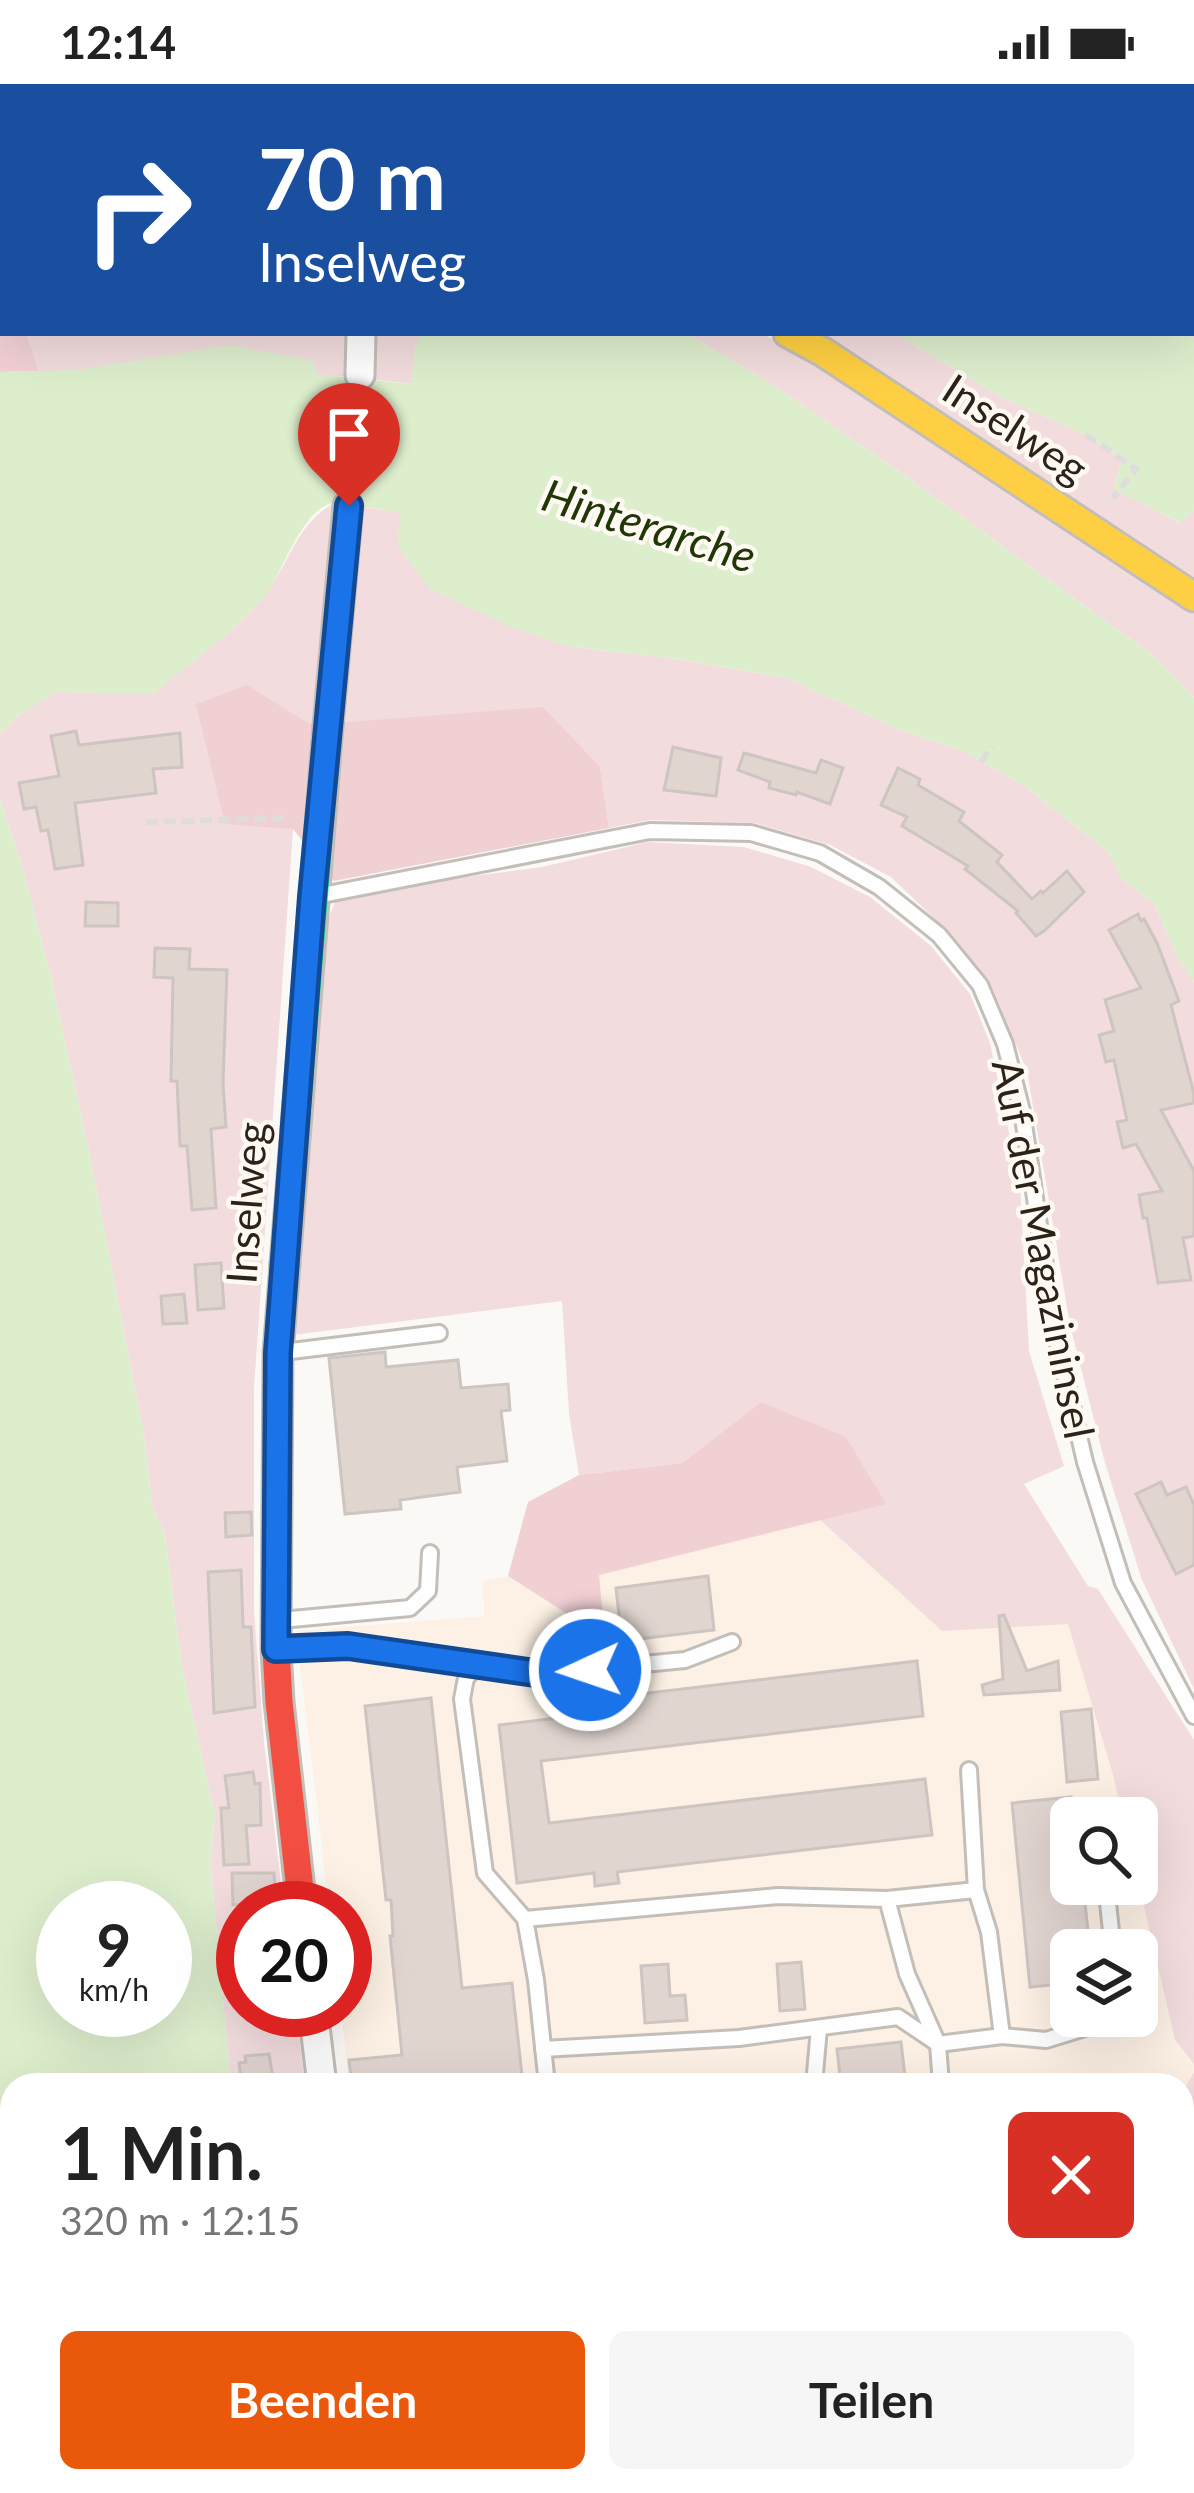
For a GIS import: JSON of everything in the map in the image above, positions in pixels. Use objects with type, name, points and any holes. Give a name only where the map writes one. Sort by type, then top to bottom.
[{"type":"street","points":[[360,375],[362,336]]},
{"type":"street","name":"Inselweg","points":[[794,336],[1194,597]]},
{"type":"street","name":"Inselweg","points":[[299,1881],[276,1649],[278,1353],[312,897],[349,506]]},
{"type":"street","points":[[316,2037],[321,2073]]},
{"type":"lane","name":"Auf der Magazininsel","points":[[312,897],[650,831],[751,833],[820,853],[879,887],[939,935],[980,985],[1005,1044],[1022,1112],[1055,1331],[1085,1462],[1123,1583],[1194,1715]]},
{"type":"lane","points":[[278,1353],[439,1333]]},
{"type":"lane","points":[[276,1620],[410,1608],[428,1591],[430,1553]]},
{"type":"lane","points":[[276,1649],[348,1646],[542,1674],[685,1660],[732,1642]]},
{"type":"lane","points":[[477,1666],[466,1678],[462,1699],[485,1873],[524,1919],[546,2073]]},
{"type":"lane","points":[[969,1769],[976,1890],[989,1932],[1002,2036]]},
{"type":"lane","points":[[524,1919],[778,1895],[887,1899],[976,1890]]},
{"type":"lane","points":[[887,1899],[907,1974],[938,2044],[939,2073]]},
{"type":"lane","points":[[543,2049],[739,2038],[898,2017],[938,2044],[1002,2036],[1056,2037]]},
{"type":"lane","points":[[815,2073],[819,2028]]},
{"type":"path","points":[[1086,434],[1136,469],[1113,498]]},
{"type":"path","points":[[981,762],[992,746]]},
{"type":"path","points":[[146,822],[320,818]]},
{"type":"shaded area","points":[[0,336],[27,336],[39,371],[0,372]]},
{"type":"shaded area","points":[[27,336],[348,336],[345,376],[39,371]]},
{"type":"shaded area","points":[[376,336],[420,336],[412,384],[371,379]]},
{"type":"shaded area","points":[[691,336],[766,336],[812,361],[1194,614],[1194,697],[1151,654],[770,383]]},
{"type":"shaded area","points":[[827,336],[899,336],[1001,397],[1086,435],[1122,460],[1114,488],[1180,523],[1194,510],[1194,577]]},
{"type":"shaded area","points":[[334,503],[400,512],[567,646],[787,678],[898,729],[961,750],[1023,785],[1108,852],[1122,879],[1155,905],[1176,955],[1194,982],[1194,1689],[1142,1580],[1105,1463],[1070,1325],[1027,1071],[991,985],[943,927],[891,877],[830,845],[755,823],[650,820],[609,828],[600,767],[293,829],[254,1388],[254,1610],[281,1881],[216,1881],[216,1925],[210,1861],[215,1816],[181,1662],[165,1534],[152,1507],[145,1440],[50,972],[0,799],[0,734],[55,692],[153,693],[256,606],[311,522]]},
{"type":"shaded area","points":[[247,685],[311,725],[543,707],[600,767],[609,828],[334,881],[293,829],[225,824],[196,704]]},
{"type":"shaded area","points":[[648,842],[744,847],[811,867],[870,897],[931,946],[970,994],[990,1043],[1020,1185],[1029,1351],[1064,1466],[1024,1484],[1194,1740],[1194,2064],[1175,2040],[1158,1967],[1158,1929],[1149,1929],[1144,1905],[1158,1905],[1158,1797],[1118,1797],[1068,1624],[942,1631],[819,1519],[886,1503],[761,1402],[682,1463],[579,1475],[569,1414],[562,1301],[293,1335],[322,933],[336,900],[542,867]]},
{"type":"shaded area","points":[[761,1402],[846,1437],[886,1504],[599,1575],[605,1638],[508,1576],[528,1502],[579,1475],[682,1463]]},
{"type":"shaded area","points":[[819,1519],[942,1631],[1068,1623],[1118,1797],[1050,1797],[1050,1905],[1144,1905],[1149,1929],[1050,1929],[1050,2037],[1158,2037],[1158,1967],[1175,2040],[1194,2064],[1193,2073],[348,2073],[344,2037],[372,2037],[372,1881],[326,1881],[296,1631],[484,1616],[483,1581],[508,1576],[604,1637],[598,1575]]},
{"type":"shaded area","points":[[226,2037],[299,2037],[304,2073],[230,2073]]},
{"type":"water","name":"Hinterarche","points":[[420,336],[691,336],[770,383],[903,474],[1151,654],[1194,697],[1194,982],[1176,955],[1155,905],[1122,879],[1108,852],[1023,785],[961,750],[898,729],[787,678],[567,646],[509,626],[430,589],[398,547],[399,512],[337,503],[322,507],[303,528],[255,607],[153,694],[56,692],[19,715],[0,734],[0,372],[77,370],[229,345],[312,360],[318,374],[411,384]]},
{"type":"water","points":[[899,336],[1190,336],[1194,339],[1194,510],[1181,523],[1114,489],[1122,460],[1086,435],[1001,397]]},
{"type":"water","points":[[0,799],[50,972],[89,1151],[145,1440],[152,1507],[165,1534],[181,1662],[215,1816],[210,1861],[216,1925],[216,2037],[226,2037],[230,2073],[0,2073]]},
{"type":"building","points":[[76,731],[79,745],[180,733],[182,767],[153,769],[156,793],[75,803],[83,865],[55,869],[48,830],[41,831],[36,807],[24,809],[19,783],[59,776],[51,736]]},
{"type":"building","points":[[673,747],[721,758],[716,796],[664,790]]},
{"type":"building","points":[[744,753],[816,773],[821,760],[843,768],[830,804],[769,788],[770,782],[738,770]]},
{"type":"building","points":[[898,768],[964,812],[959,821],[1002,855],[997,862],[1032,899],[1067,871],[1084,892],[1036,936],[1018,911],[965,869],[968,866],[902,826],[907,817],[881,805]]},
{"type":"building","points":[[86,902],[118,903],[118,926],[85,926]]},
{"type":"building","points":[[1138,914],[1157,943],[1179,1001],[1171,1005],[1194,1094],[1194,1103],[1161,1110],[1194,1171],[1194,1236],[1183,1238],[1191,1280],[1158,1283],[1139,1195],[1162,1191],[1136,1144],[1123,1148],[1117,1122],[1127,1120],[1114,1060],[1106,1062],[1099,1035],[1114,1031],[1105,1000],[1141,988],[1109,930]]},
{"type":"building","points":[[155,948],[190,949],[189,969],[227,970],[226,1127],[211,1129],[216,1208],[192,1210],[187,1146],[180,1146],[177,1081],[171,1081],[173,978],[154,977]]},
{"type":"building","points":[[221,1263],[224,1308],[198,1310],[195,1265]]},
{"type":"building","points":[[184,1294],[187,1323],[163,1324],[161,1296]]},
{"type":"building","points":[[385,1352],[386,1367],[458,1360],[461,1388],[508,1384],[510,1410],[501,1411],[507,1461],[457,1467],[460,1492],[400,1500],[401,1509],[345,1514],[329,1358]]},
{"type":"building","points":[[1161,1482],[1167,1495],[1186,1487],[1194,1505],[1194,1565],[1176,1574],[1136,1494]]},
{"type":"building","points":[[251,1512],[252,1535],[226,1537],[225,1513]]},
{"type":"building","points":[[241,1570],[243,1627],[251,1627],[255,1707],[214,1713],[208,1572]]},
{"type":"building","points":[[708,1576],[714,1630],[622,1641],[616,1588]]},
{"type":"building","points":[[1004,1615],[1027,1671],[1058,1661],[1060,1690],[984,1695],[982,1685],[1003,1679],[999,1616]]},
{"type":"building","points":[[917,1661],[923,1716],[541,1761],[549,1823],[925,1779],[932,1835],[617,1872],[619,1883],[595,1886],[594,1873],[517,1883],[499,1725],[573,1716],[572,1702]]},
{"type":"building","points":[[431,1698],[462,1988],[512,1983],[522,2073],[351,2073],[349,2060],[402,2055],[391,1900],[386,1900],[365,1706]]},
{"type":"building","points":[[1091,1709],[1098,1779],[1067,1782],[1061,1712]]},
{"type":"building","points":[[253,1772],[255,1784],[260,1783],[261,1825],[246,1826],[249,1864],[224,1865],[221,1808],[229,1808],[225,1776]]},
{"type":"building","points":[[1050,1799],[1050,1905],[1085,1905],[1088,1929],[1050,1929],[1050,1985],[1030,1987],[1012,1803]]},
{"type":"building","points":[[232,1873],[274,1873],[275,1881],[232,1881]]},
{"type":"building","points":[[801,1962],[805,2009],[780,2011],[777,1964]]},
{"type":"building","points":[[668,1964],[670,1996],[685,1995],[687,2020],[645,2023],[641,1966]]},
{"type":"building","points":[[901,2042],[905,2073],[840,2073],[837,2049]]},
{"type":"building","points":[[269,2054],[272,2073],[240,2073],[239,2063],[246,2062],[245,2056]]},
{"type":"traffic: fast","points":[[285,1264],[328,726]]},
{"type":"traffic: slow","points":[[794,336],[1194,597]]},
{"type":"traffic: jam","points":[[328,726],[348,506]]},
{"type":"traffic: jam","points":[[285,1264],[278,1353],[276,1649],[299,1881]]},
{"type":"route","points":[[349,506],[312,897],[278,1353],[276,1649],[348,1646],[542,1674],[590,1670]]}]
